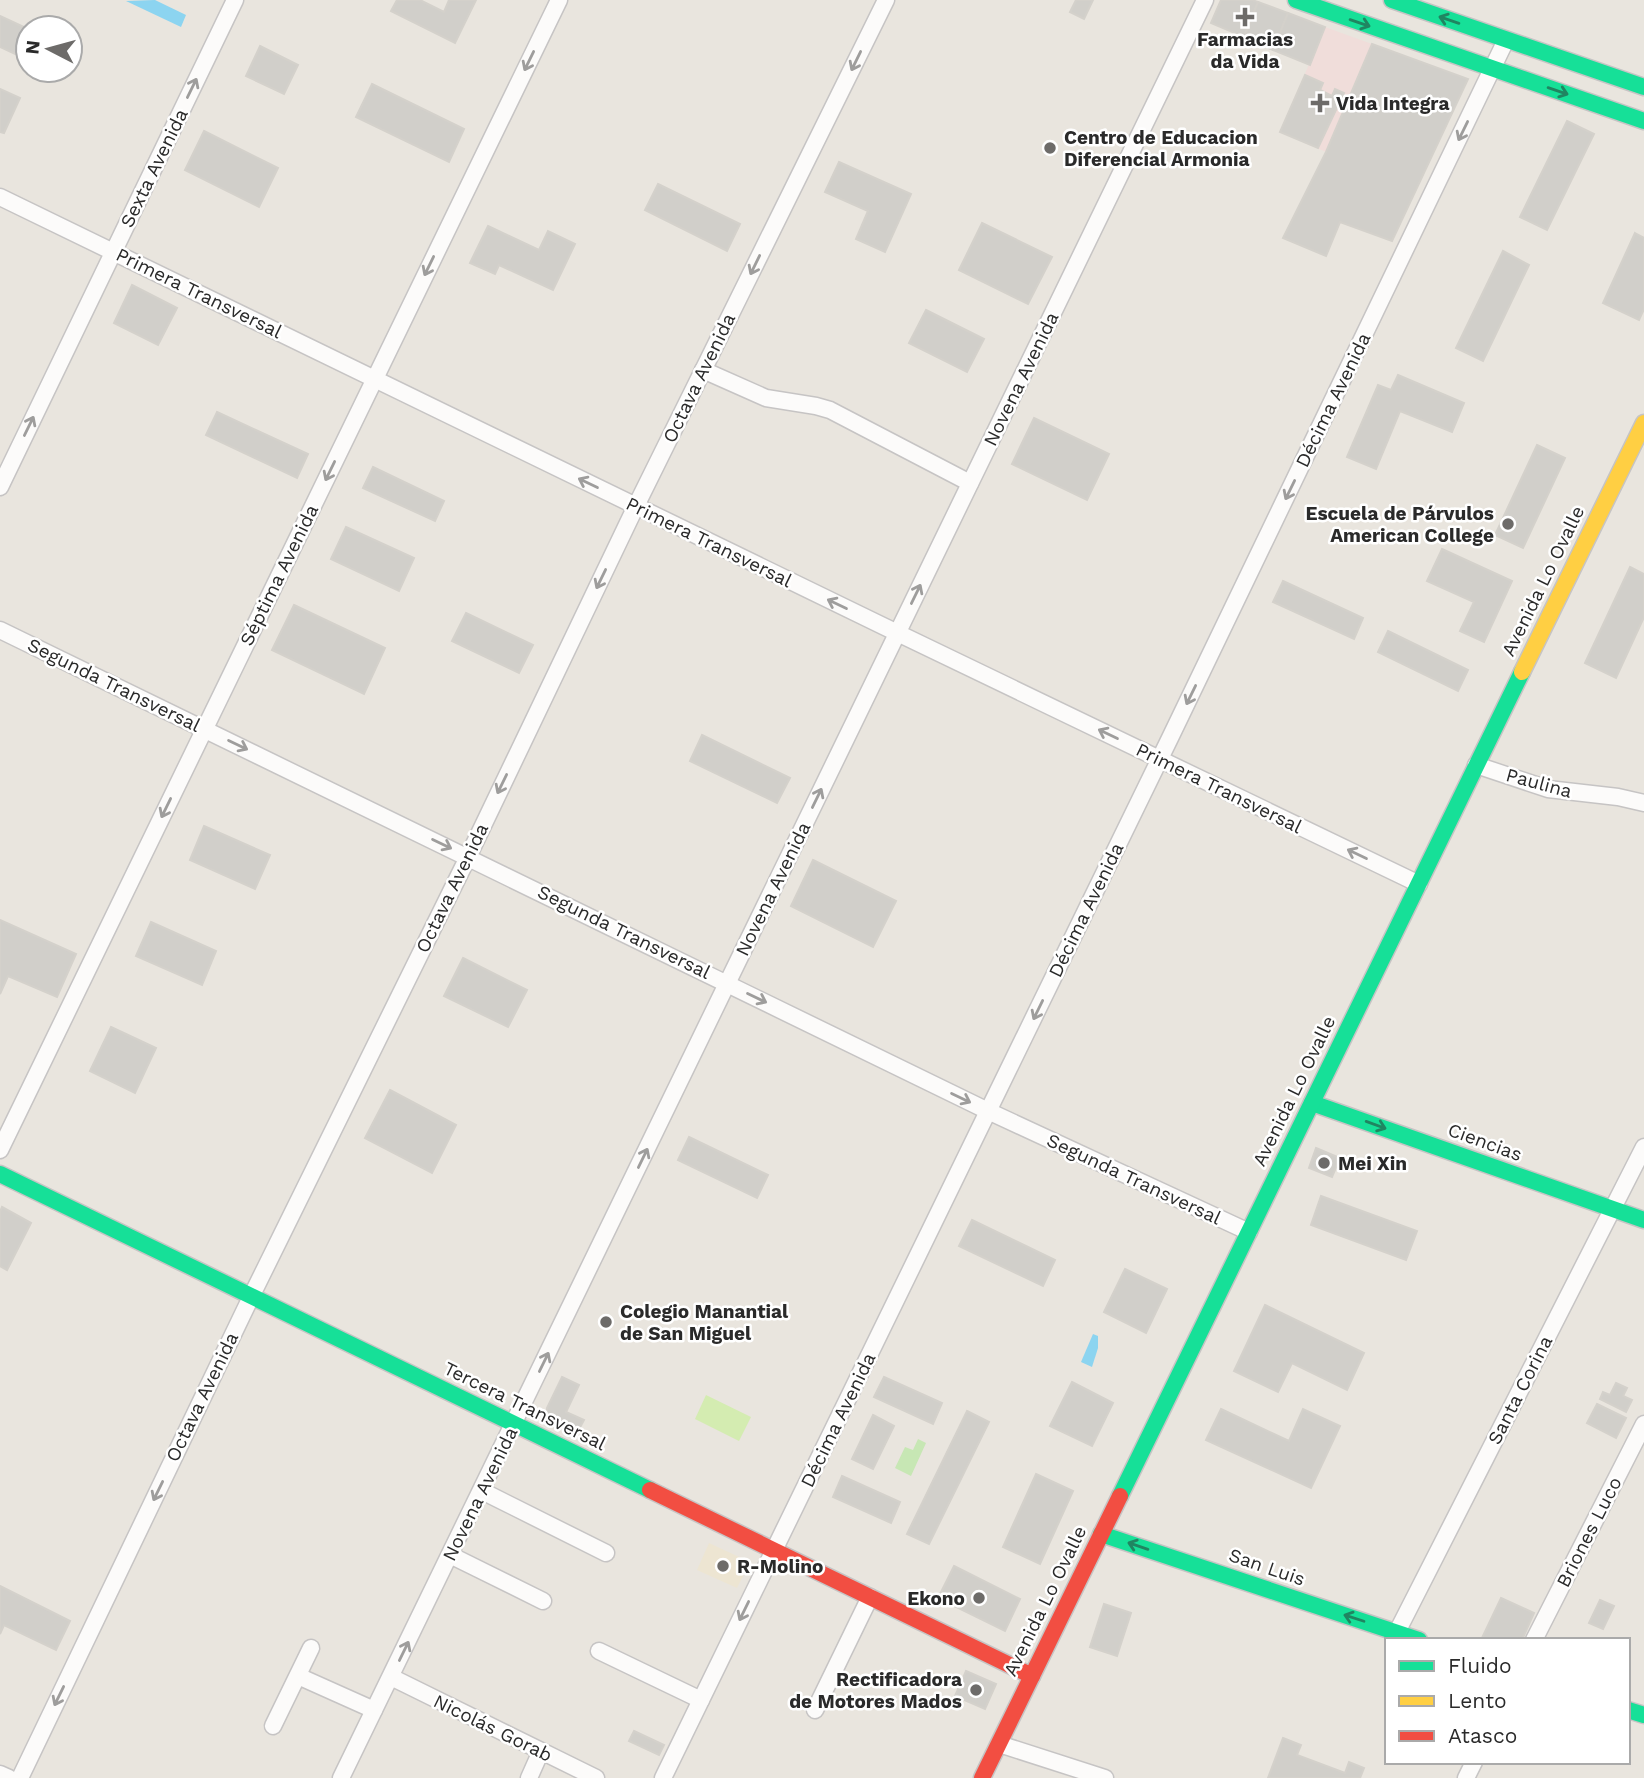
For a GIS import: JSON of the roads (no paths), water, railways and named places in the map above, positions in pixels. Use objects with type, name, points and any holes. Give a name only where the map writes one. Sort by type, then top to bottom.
[{"type":"main road","points":[[1296,0],[1644,121]]},
{"type":"main road","points":[[1392,0],[1644,88]]},
{"type":"main road","name":"Avenida Lo Ovalle","points":[[982,1778],[1644,423]]},
{"type":"main road","name":"Ciencias","points":[[1312,1102],[1644,1220]]},
{"type":"main road","name":"Tercera Transversal","points":[[0,1174],[1032,1676]]},
{"type":"main road","name":"San Luis","points":[[1101,1534],[1414,1638]]},
{"type":"street","name":"Sexta Avenida","points":[[0,487],[235,0]]},
{"type":"street","name":"Séptima Avenida","points":[[0,1150],[559,0]]},
{"type":"street","name":"Octava Avenida","points":[[20,1778],[636,506],[886,0]]},
{"type":"street","name":"Novena Avenida","points":[[341,1778],[1205,0]]},
{"type":"street","name":"Décima Avenida","points":[[663,1778],[1506,40]]},
{"type":"street","name":"Primera Transversal","points":[[0,197],[1419,884]]},
{"type":"street","points":[[703,370],[766,398],[830,410],[970,483]]},
{"type":"street","name":"Segunda Transversal","points":[[0,630],[988,1111],[1249,1232]]},
{"type":"street","name":"Paulina","points":[[1476,765],[1548,789],[1618,797],[1644,803]]},
{"type":"street","name":"Santa Corina","points":[[1397,1632],[1644,1147]]},
{"type":"street","name":"Briones Luco","points":[[1535,1638],[1644,1424]]},
{"type":"street","points":[[482,1491],[606,1553]]},
{"type":"street","points":[[450,1555],[543,1601]]},
{"type":"street","points":[[815,1710],[870,1597]]},
{"type":"street","points":[[274,1726],[311,1648]]},
{"type":"street","points":[[599,1651],[701,1700]]},
{"type":"street","points":[[298,1676],[374,1710]]},
{"type":"street","name":"Nicolás Gorab","points":[[390,1677],[596,1778]]},
{"type":"street","points":[[999,1744],[1105,1778]]},
{"type":"street","points":[[529,1778],[541,1751]]},
{"type":"street","points":[[0,1774],[9,1778]]},
{"type":"water","points":[[155,0],[186,15],[181,27],[126,1]]},
{"type":"water","points":[[1093,1334],[1098,1336],[1098,1348],[1092,1367],[1081,1362]]},
{"type":"place","name":"Farmacias da Vida","points":[[1245,17]]},
{"type":"place","name":"Vida Integra","points":[[1320,103]]},
{"type":"place","name":"Centro de Educacion Diferencial Armonia","points":[[1050,148]]},
{"type":"place","name":"Escuela de Párvulos American College","points":[[1508,524]]},
{"type":"place","name":"Mei Xin","points":[[1324,1163]]},
{"type":"place","name":"Colegio Manantial de San Miguel","points":[[606,1322]]},
{"type":"place","name":"R-Molino","points":[[723,1566]]},
{"type":"place","name":"Ekono","points":[[979,1598]]},
{"type":"place","name":"Rectificadora de Motores Mados","points":[[976,1690]]}]
